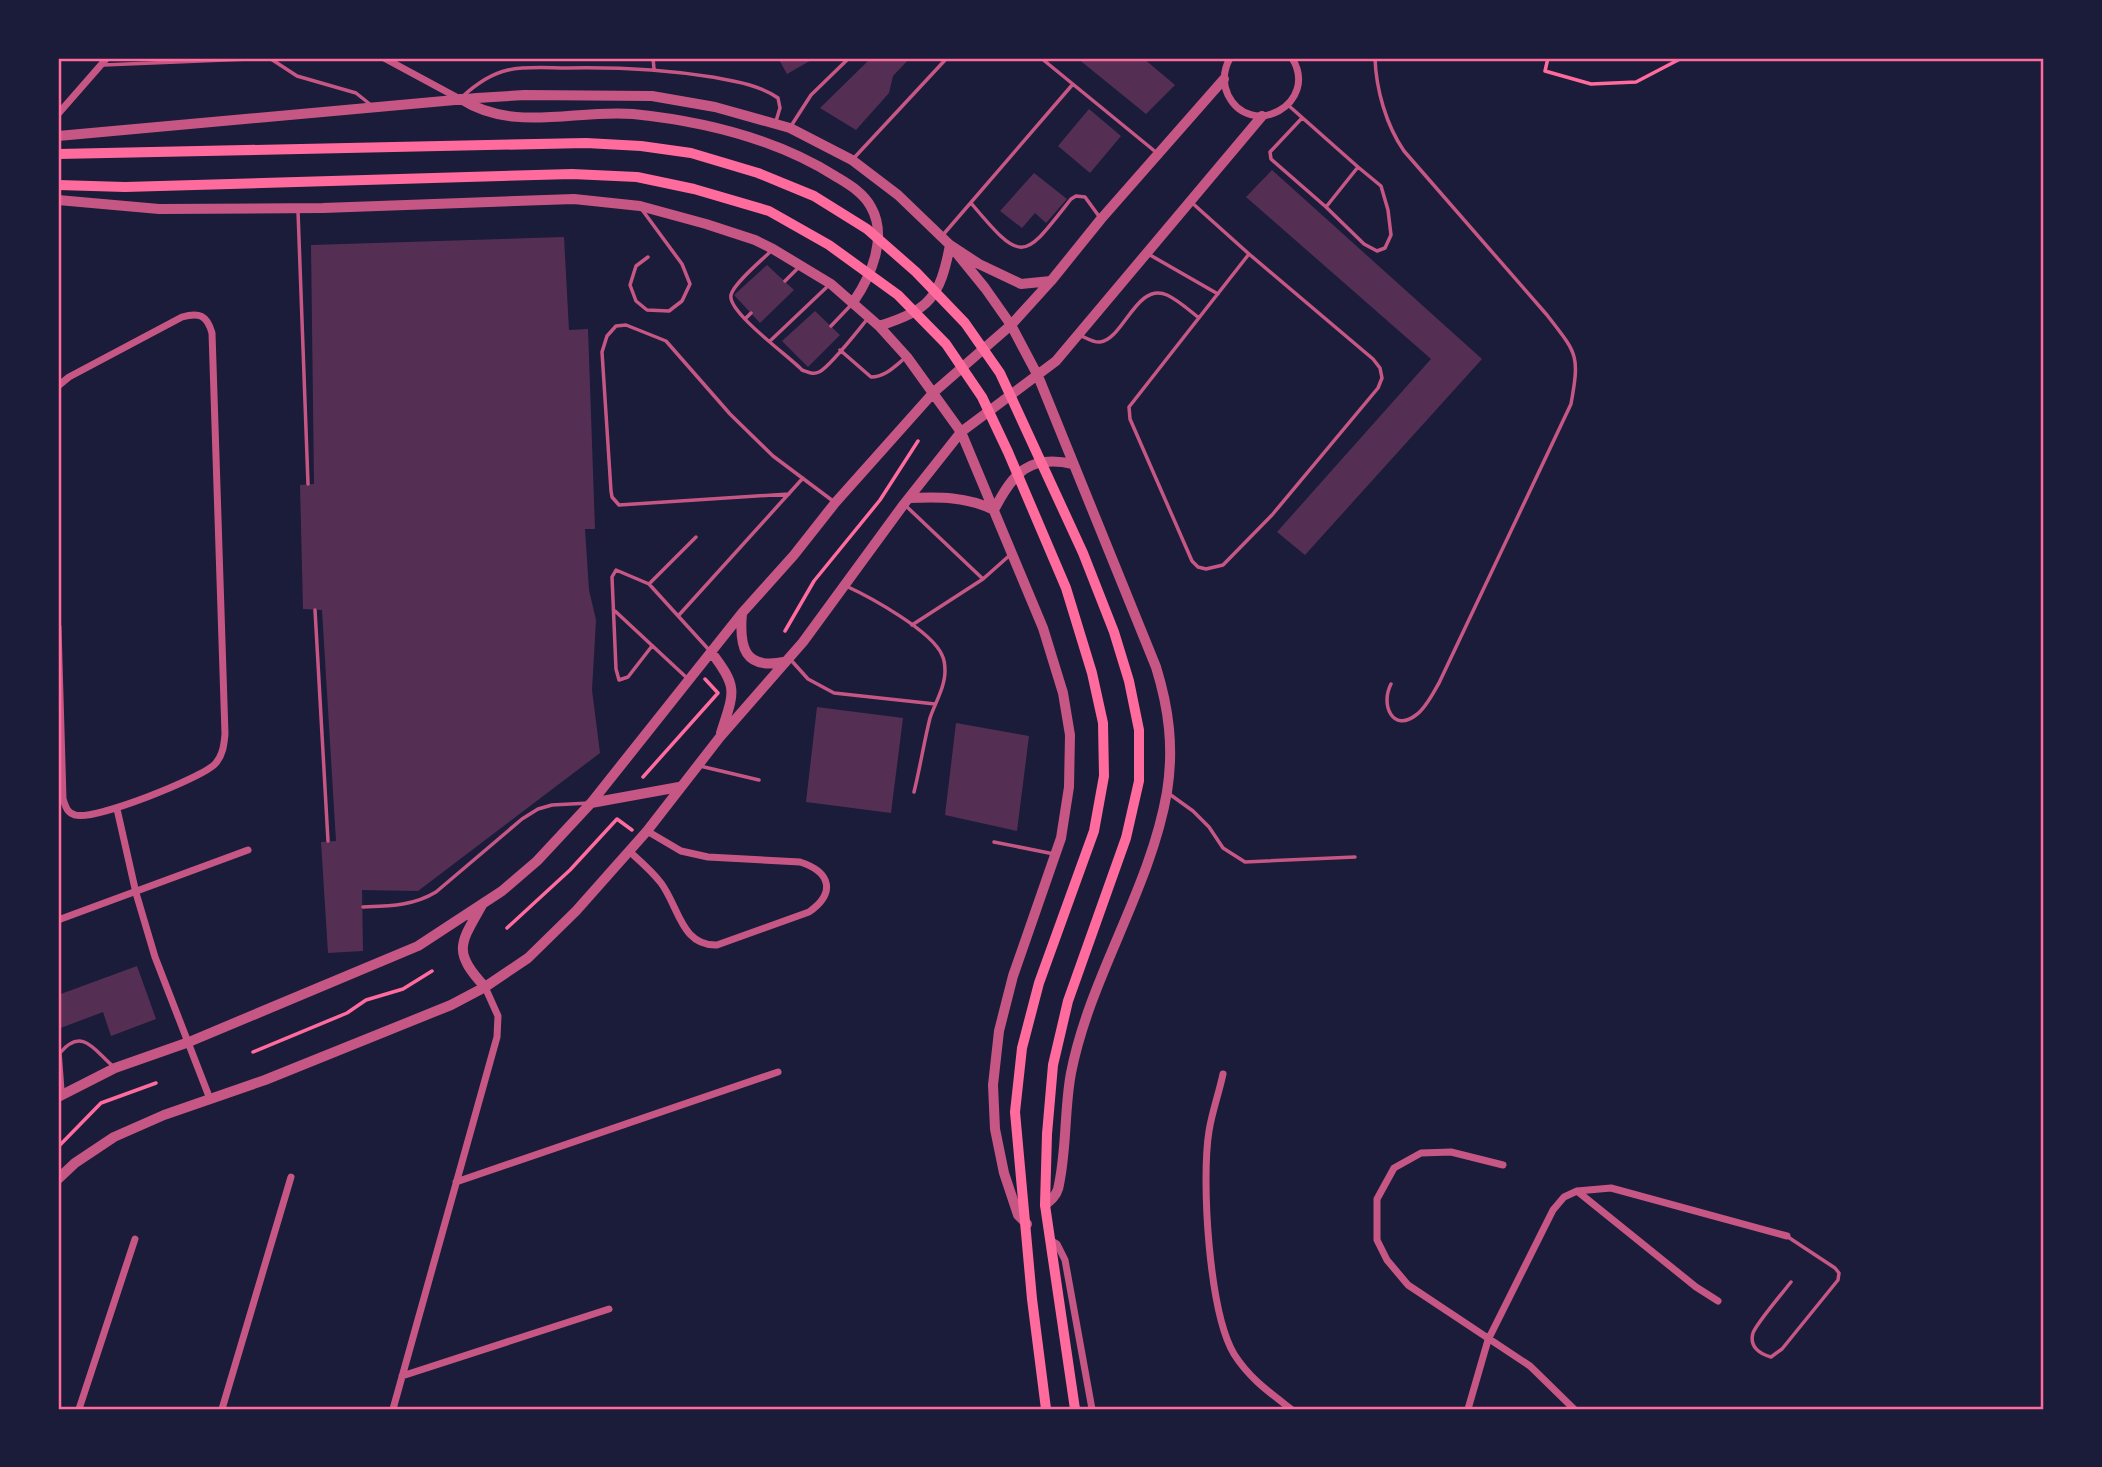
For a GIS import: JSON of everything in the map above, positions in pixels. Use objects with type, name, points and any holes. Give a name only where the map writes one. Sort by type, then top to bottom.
[{"type":"main road","points":[[58,154],[586,143],[641,146],[691,153],[758,173],[814,196],[867,229],[916,272],[965,323],[1000,373],[1083,552],[1114,632],[1129,681],[1139,730],[1139,781],[1126,838],[1068,1001],[1053,1065],[1045,1205],[1075,1409]]},
{"type":"main road","points":[[58,185],[125,187],[572,174],[637,177],[694,189],[769,211],[830,245],[898,295],[946,344],[982,397],[1066,588],[1092,673],[1103,723],[1104,776],[1094,831],[1039,983],[1022,1048],[1015,1112],[1032,1299],[1046,1409]]},
{"type":"street","points":[[58,114],[107,58]]},
{"type":"street","points":[[384,58],[478,110],[497,116],[535,118],[630,114],[678,120],[730,132],[777,147],[821,167],[864,198],[876,219],[878,232],[873,266],[854,302]]},
{"type":"street","points":[[1230,58],[1224,79],[1225,89],[1235,106],[1252,115],[1262,116],[1288,105],[1297,88],[1294,59]]},
{"type":"street","points":[[61,1095],[115,1068],[189,1042],[418,946],[482,904],[537,861],[591,803],[742,613],[794,555],[835,503],[934,393],[1011,325],[1157,153],[1224,79]]},
{"type":"street","points":[[58,136],[461,99],[524,95],[652,96],[715,107],[790,128],[852,160],[898,195],[950,245],[1011,325],[1038,376],[1156,667],[1167,701],[1171,740],[1167,792],[1162,816],[1131,908],[1087,1015],[1071,1073],[1058,1190],[1045,1205]]},
{"type":"street","points":[[58,1179],[75,1163],[114,1137],[164,1115],[265,1080],[451,1005],[485,987],[528,958],[576,911],[644,834],[679,787],[846,586],[906,501],[961,432],[1056,361],[1262,116]]},
{"type":"street","points":[[58,200],[159,209],[298,208],[574,199],[640,206],[706,224],[773,249],[831,284],[879,326],[907,357],[961,432],[1043,628],[1063,693],[1070,735],[1069,787],[1061,838],[1013,975],[999,1031],[993,1085],[995,1129],[1004,1173],[1018,1215],[1027,1224]]},
{"type":"street","points":[[950,245],[998,274],[1021,284],[1051,281]]},
{"type":"street","points":[[879,326],[902,319],[933,298],[940,284],[950,245]]},
{"type":"street","points":[[58,386],[69,377],[182,317],[195,313],[203,315],[210,323],[225,734],[222,754],[215,765],[117,809],[83,816],[73,815],[66,810],[63,799],[58,627]]},
{"type":"street","points":[[994,510],[1006,486],[1018,472],[1036,463],[1055,460],[1073,464]]},
{"type":"street","points":[[906,501],[959,498],[994,510]]},
{"type":"street","points":[[742,613],[742,638],[748,656],[758,663],[771,664],[787,659]]},
{"type":"street","points":[[711,652],[730,677],[732,687],[732,699],[720,737]]},
{"type":"street","points":[[591,803],[679,787]]},
{"type":"street","points":[[117,809],[136,892],[158,966],[210,1099]]},
{"type":"street","points":[[629,850],[662,883],[688,932],[696,942],[704,945],[717,944],[809,912],[820,905],[825,896],[827,886],[824,875],[814,866],[800,862],[708,857],[681,851],[644,834]]},
{"type":"street","points":[[58,920],[248,850]]},
{"type":"street","points":[[393,1409],[497,1037],[498,1016],[485,987],[463,959],[462,945],[466,933],[482,904]]},
{"type":"street","points":[[456,1182],[778,1072]]},
{"type":"street","points":[[1223,1074],[1209,1132],[1205,1201],[1217,1300],[1233,1352],[1255,1381],[1292,1409]]},
{"type":"street","points":[[1503,1165],[1451,1152],[1421,1153],[1394,1168],[1377,1199],[1377,1240],[1387,1260],[1408,1285],[1530,1366],[1574,1409]]},
{"type":"street","points":[[222,1409],[291,1177]]},
{"type":"street","points":[[1468,1409],[1488,1340],[1553,1210],[1564,1197],[1577,1191],[1611,1188],[1787,1236]]},
{"type":"street","points":[[1577,1191],[1696,1287],[1718,1301]]},
{"type":"street","points":[[79,1409],[135,1239]]},
{"type":"street","points":[[1050,1240],[1057,1244],[1065,1260],[1092,1409]]},
{"type":"street","points":[[402,1376],[608,1308]]},
{"type":"lane","points":[[269,58],[297,76],[356,93],[374,107]]},
{"type":"lane","points":[[101,65],[277,58]]},
{"type":"lane","points":[[613,66],[614,58]]},
{"type":"lane","points":[[653,58],[654,69]]},
{"type":"lane","points":[[790,128],[811,95],[849,58]]},
{"type":"lane","points":[[852,160],[947,58]]},
{"type":"lane","points":[[1041,58],[1157,153]]},
{"type":"lane","points":[[1375,58],[1383,104],[1394,136],[1404,151],[1547,314],[1576,357],[1571,404],[1439,683],[1416,715],[1404,720],[1395,719],[1388,711],[1386,693],[1391,684]]},
{"type":"lane","points":[[461,99],[489,77],[508,70],[613,66],[654,69],[735,81],[769,92],[778,98],[780,108],[775,123]]},
{"type":"lane","points":[[941,237],[1073,84]]},
{"type":"lane","points":[[1288,105],[1381,186],[1391,235],[1385,248],[1377,251],[1364,244],[1272,159],[1270,152],[1302,118]]},
{"type":"lane","points":[[1326,207],[1358,167]]},
{"type":"lane","points":[[971,203],[1000,237],[1014,247],[1023,249],[1038,240],[1076,196],[1085,197],[1101,219]]},
{"type":"lane","points":[[1189,200],[1373,359],[1380,368],[1382,379],[1363,407],[1272,515],[1223,565],[1206,569],[1198,567],[1192,561],[1130,419],[1129,407],[1249,254]]},
{"type":"lane","points":[[640,206],[682,264],[690,284],[682,301],[669,311],[647,310],[636,301],[631,285],[633,276],[636,267],[648,257]]},
{"type":"lane","points":[[298,208],[308,484]]},
{"type":"lane","points":[[773,249],[730,294],[731,301],[745,319],[810,373],[818,373],[870,317]]},
{"type":"lane","points":[[1146,253],[1218,294]]},
{"type":"lane","points":[[785,281],[802,265]]},
{"type":"lane","points":[[770,341],[831,284]]},
{"type":"lane","points":[[1078,334],[1102,342],[1114,333],[1139,303],[1158,293],[1166,294],[1199,318]]},
{"type":"lane","points":[[831,326],[854,302]]},
{"type":"lane","points":[[745,319],[751,313]]},
{"type":"lane","points":[[789,494],[619,505],[612,497],[611,491],[602,352],[607,336],[616,326],[626,325],[666,341],[730,414],[773,456],[835,503]]},
{"type":"lane","points":[[840,350],[863,373],[871,377],[888,373],[907,357]]},
{"type":"lane","points":[[795,362],[799,358]]},
{"type":"lane","points":[[679,615],[803,478]]},
{"type":"lane","points":[[906,501],[983,579]]},
{"type":"lane","points":[[649,584],[696,537]]},
{"type":"lane","points":[[912,625],[983,579],[1011,554]]},
{"type":"lane","points":[[652,646],[628,677],[619,680],[616,669],[612,577],[616,570],[649,584],[711,652]]},
{"type":"lane","points":[[846,586],[869,596],[912,625],[934,644],[942,655],[945,670],[914,792]]},
{"type":"lane","points":[[315,610],[328,841]]},
{"type":"lane","points":[[615,611],[689,680]]},
{"type":"lane","points":[[787,659],[808,679],[834,693],[935,704]]},
{"type":"lane","points":[[697,765],[759,780]]},
{"type":"lane","points":[[1167,792],[1193,811],[1223,848],[1245,862],[1354,857]]},
{"type":"lane","points":[[363,907],[397,906],[424,899],[538,809],[552,805],[591,803]]},
{"type":"lane","points":[[994,842],[1056,855]]},
{"type":"lane","points":[[61,1095],[60,1053],[65,1047],[80,1041],[88,1042],[115,1068]]},
{"type":"lane","points":[[1787,1236],[1836,1268],[1839,1273],[1838,1280],[1783,1349],[1771,1357],[1760,1354],[1754,1345],[1753,1333],[1791,1282]]},
{"type":"path","points":[[1548,58],[1545,71],[1591,84],[1636,82],[1680,59],[1690,58]]},
{"type":"path","points":[[785,631],[814,581],[880,500],[918,441]]},
{"type":"path","points":[[643,777],[718,693],[696,670]]},
{"type":"path","points":[[508,928],[570,870],[617,820],[644,834]]},
{"type":"path","points":[[253,1052],[347,1013],[366,1000],[404,989],[432,971]]},
{"type":"path","points":[[58,1147],[101,1103],[156,1083]]},
{"type":"building","points":[[778,58],[815,58],[787,74]]},
{"type":"building","points":[[871,58],[910,58],[893,76],[889,93],[856,130],[820,108]]},
{"type":"building","points":[[1077,58],[1143,58],[1175,85],[1146,114]]},
{"type":"building","points":[[1089,109],[1121,136],[1090,173],[1058,146]]},
{"type":"building","points":[[1272,170],[1482,359],[1305,555],[1277,532],[1431,359],[1246,197]]},
{"type":"building","points":[[1034,173],[1067,199],[1046,223],[1035,213],[1022,228],[1000,211]]},
{"type":"building","points":[[564,237],[569,330],[588,329],[595,529],[585,529],[589,590],[596,620],[592,690],[600,753],[418,891],[362,890],[363,951],[328,953],[321,842],[336,841],[322,610],[303,609],[300,485],[314,484],[311,245]]},
{"type":"building","points":[[767,265],[794,290],[760,323],[734,295]]},
{"type":"building","points":[[815,311],[840,335],[808,367],[782,341]]},
{"type":"building","points":[[817,707],[903,718],[891,813],[806,802]]},
{"type":"building","points":[[956,723],[1029,736],[1017,831],[945,815]]},
{"type":"building","points":[[137,966],[156,1019],[111,1036],[103,1012],[58,1029],[58,995]]}]
